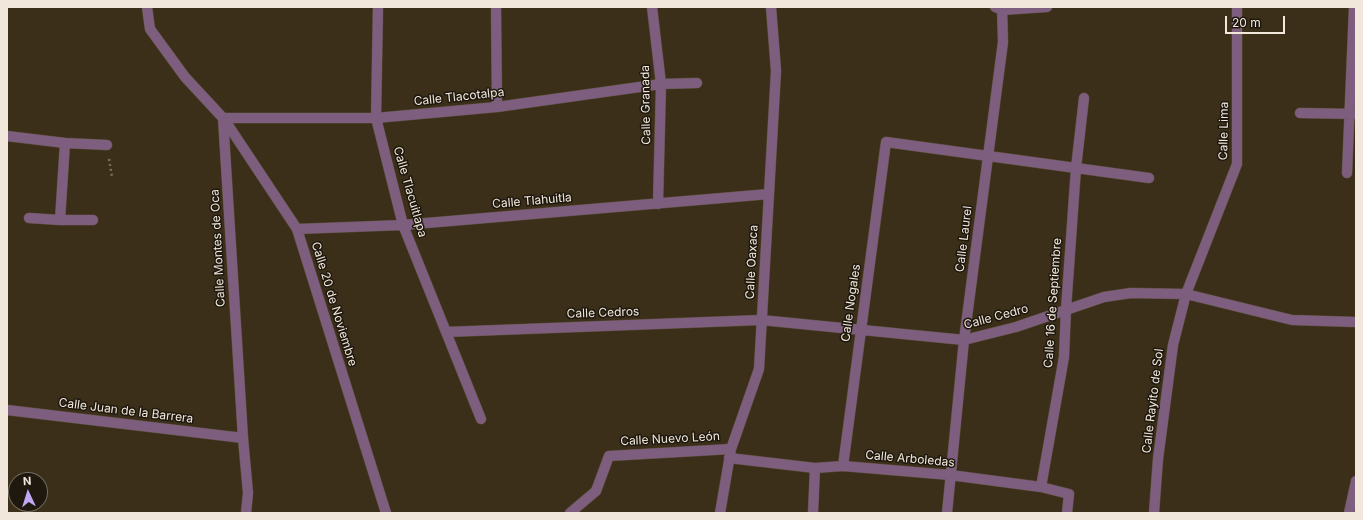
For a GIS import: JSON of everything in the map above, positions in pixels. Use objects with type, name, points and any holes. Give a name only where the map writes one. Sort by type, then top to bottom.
[{"type":"street","points":[[147,7],[150,29],[185,78],[223,118]]},
{"type":"street","name":"Calle Tlacuitlapa","points":[[378,7],[376,118],[403,225],[481,420]]},
{"type":"street","points":[[496,7],[497,107]]},
{"type":"street","name":"Calle Granada","points":[[652,7],[661,84],[658,204]]},
{"type":"street","name":"Calle Oaxaca","points":[[720,513],[730,453],[758,369],[776,70],[771,7]]},
{"type":"street","points":[[1000,8],[1047,7]]},
{"type":"street","name":"Calle Lima","points":[[1186,294],[1237,164],[1237,7]]},
{"type":"street","points":[[1347,173],[1353,114],[1354,7]]},
{"type":"street","name":"Calle Laurel","points":[[947,513],[964,340],[1003,42],[1000,8]]},
{"type":"street","name":"Calle Tlacotalpa","points":[[223,118],[376,118],[497,107],[661,84],[697,83]]},
{"type":"street","name":"Calle 16 de Septiembre","points":[[1041,487],[1064,357],[1076,168],[1084,98]]},
{"type":"street","points":[[1300,113],[1353,114]]},
{"type":"street","name":"Calle 20 de Noviembre","points":[[223,118],[297,229],[386,513]]},
{"type":"street","name":"Calle Montes de Oca","points":[[223,118],[243,438],[248,493],[246,513]]},
{"type":"street","points":[[7,136],[65,143],[107,145]]},
{"type":"street","name":"Calle Nogales","points":[[843,466],[886,142],[988,156]]},
{"type":"street","points":[[60,220],[65,143]]},
{"type":"street","points":[[988,156],[1149,178]]},
{"type":"street","name":"Calle Tlahuitla","points":[[297,229],[403,225],[769,194]]},
{"type":"street","points":[[29,218],[93,220]]},
{"type":"street","name":"Calle Cedro","points":[[761,320],[964,340],[1016,327],[1104,297],[1131,293],[1186,294],[1292,320],[1356,322]]},
{"type":"street","name":"Calle Rayito de Sol","points":[[1154,513],[1158,459],[1173,345],[1186,294]]},
{"type":"street","name":"Calle Cedros","points":[[446,332],[761,320]]},
{"type":"street","name":"Calle Juan de la Barrera","points":[[7,410],[243,438]]},
{"type":"street","name":"Calle Arboledas","points":[[730,453],[815,468],[843,466],[950,475],[1041,487],[1069,494],[1066,513]]},
{"type":"street","name":"Calle Nuevo León","points":[[570,513],[596,491],[609,456],[730,453]]},
{"type":"street","points":[[813,513],[815,468]]},
{"type":"street","points":[[1349,513],[1356,481]]}]
